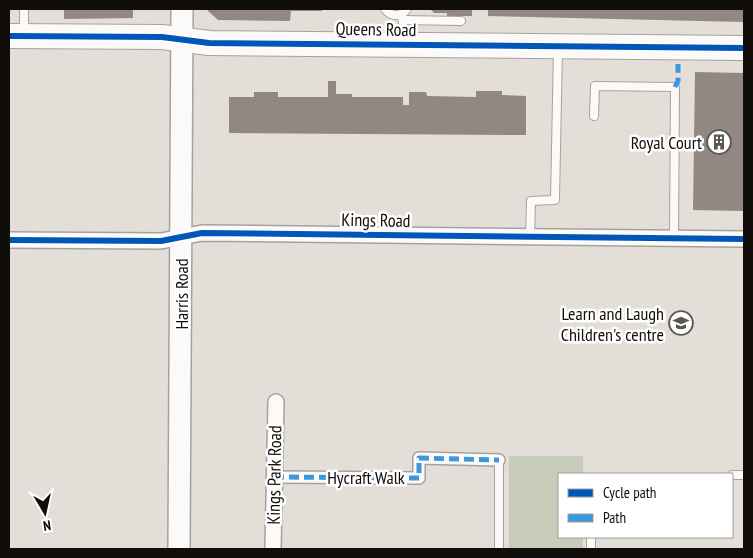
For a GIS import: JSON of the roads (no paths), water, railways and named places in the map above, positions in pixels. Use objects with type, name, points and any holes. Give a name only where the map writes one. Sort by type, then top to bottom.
[{"type":"main road","name":"Harris Road","points":[[179,549],[182,9]]},
{"type":"main road","name":"Queens Road","points":[[16,36],[154,36],[209,43],[744,48]]},
{"type":"street","name":"Kings Road","points":[[9,240],[161,241],[202,233],[744,239]]},
{"type":"street","name":"Kings Park Road","points":[[273,549],[276,402]]},
{"type":"street","name":"Hycraft Walk","points":[[274,477],[419,478],[419,458],[499,460]]},
{"type":"lane","points":[[16,36],[24,9]]},
{"type":"lane","points":[[385,9],[391,15],[401,17],[462,21]]},
{"type":"lane","points":[[403,44],[401,17],[408,9]]},
{"type":"lane","points":[[530,237],[531,201],[556,200],[558,46]]},
{"type":"lane","points":[[594,116],[595,86],[675,87],[674,238]]},
{"type":"lane","points":[[499,460],[499,549]]},
{"type":"place","name":"Royal Court","points":[[719,142]]},
{"type":"place","name":"Learn and Laugh Children's centre","points":[[681,323]]}]
